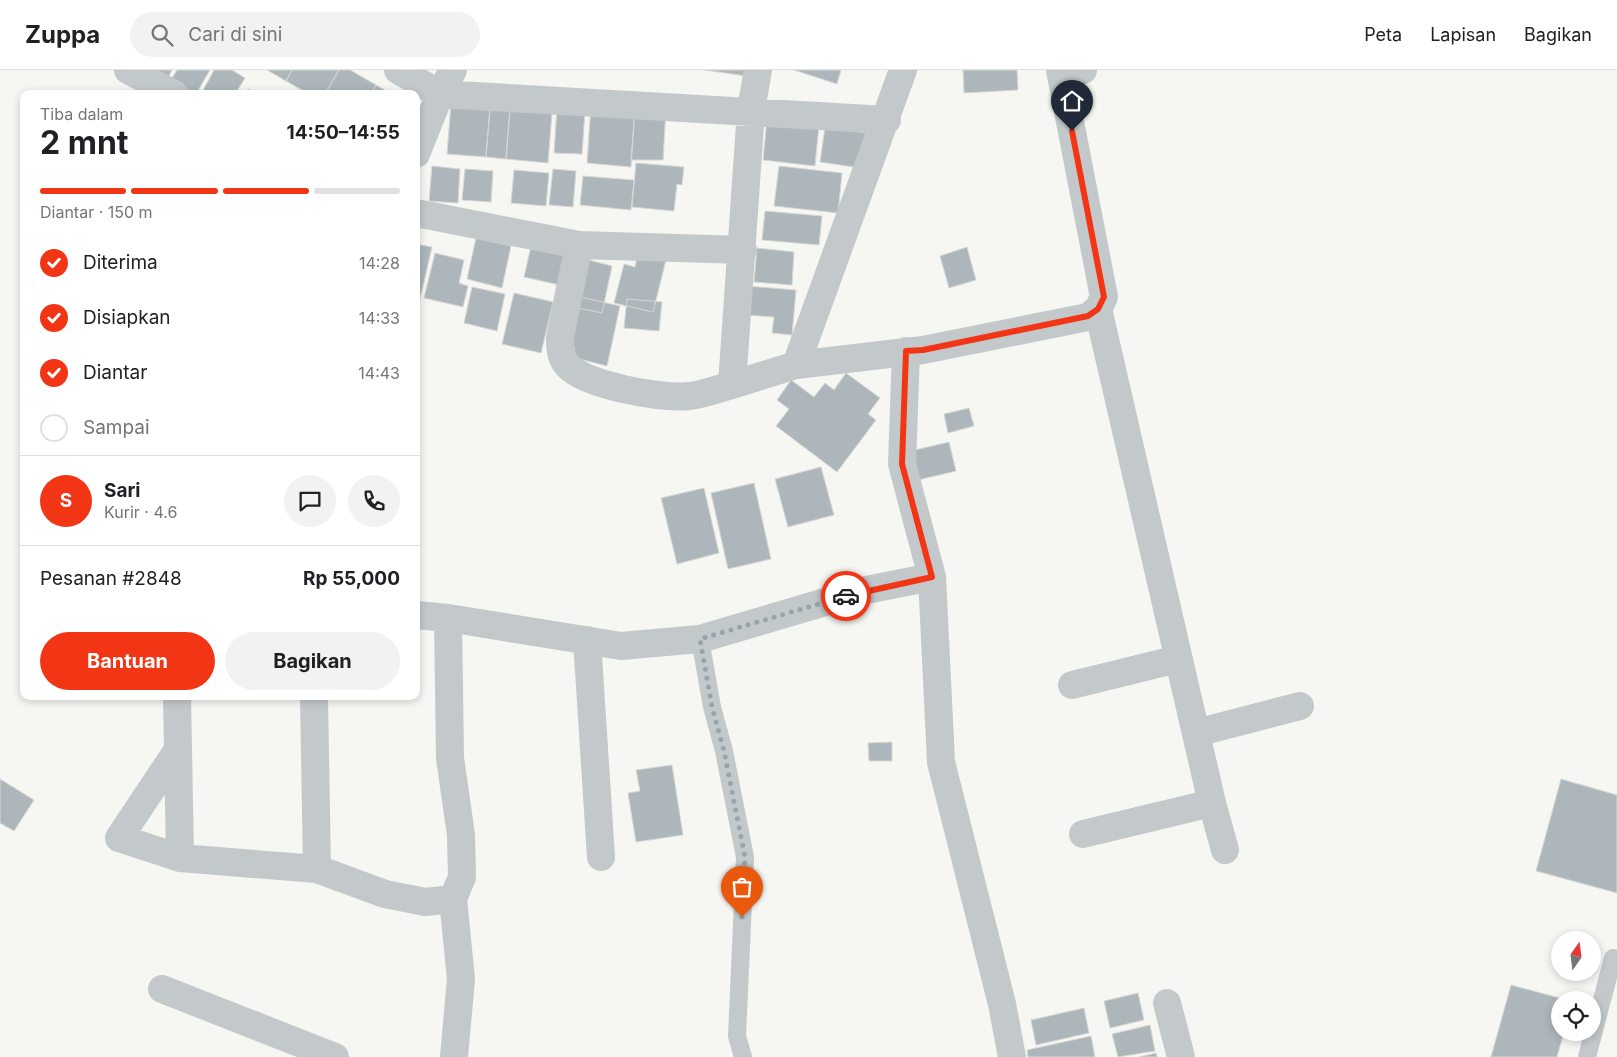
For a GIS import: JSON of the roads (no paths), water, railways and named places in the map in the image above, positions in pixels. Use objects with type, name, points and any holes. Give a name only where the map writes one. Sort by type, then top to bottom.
[{"type":"street","points":[[128,70],[166,90]]},
{"type":"street","points":[[398,70],[440,94],[752,110],[887,120]]},
{"type":"street","points":[[420,144],[440,94],[453,70]]},
{"type":"street","points":[[732,385],[752,110],[758,70]]},
{"type":"street","points":[[796,365],[887,120],[903,70]]},
{"type":"street","points":[[580,245],[560,337],[560,348],[566,365],[587,377],[626,389],[671,397],[692,396],[796,365],[923,350],[1088,316],[1098,309],[1104,297],[1068,72]]},
{"type":"street","points":[[420,213],[580,245],[743,250]]},
{"type":"street","points":[[1098,309],[1178,659],[1225,850]]},
{"type":"street","points":[[906,351],[902,464],[932,577],[941,762],[1002,1004],[1012,1057]]},
{"type":"street","points":[[420,615],[448,618],[621,646],[700,639],[866,590],[932,577]]},
{"type":"street","points":[[448,618],[450,758],[461,834],[462,877],[453,900],[460,979],[454,1057]]},
{"type":"street","points":[[587,640],[601,857]]},
{"type":"street","points":[[1072,685],[1178,659]]},
{"type":"street","points":[[177,700],[180,858]]},
{"type":"street","points":[[314,700],[317,869]]},
{"type":"street","points":[[1196,733],[1300,706]]},
{"type":"street","points":[[177,751],[119,838],[180,858],[317,869],[385,894],[426,902],[453,900]]},
{"type":"street","points":[[1083,834],[1212,803]]},
{"type":"street","points":[[162,989],[335,1057]]},
{"type":"street","points":[[1167,1003],[1181,1057]]},
{"type":"lane","points":[[700,639],[712,707],[724,751],[745,857],[737,1036],[743,1057]]},
{"type":"lane","points":[[1586,1057],[1613,958]]}]
